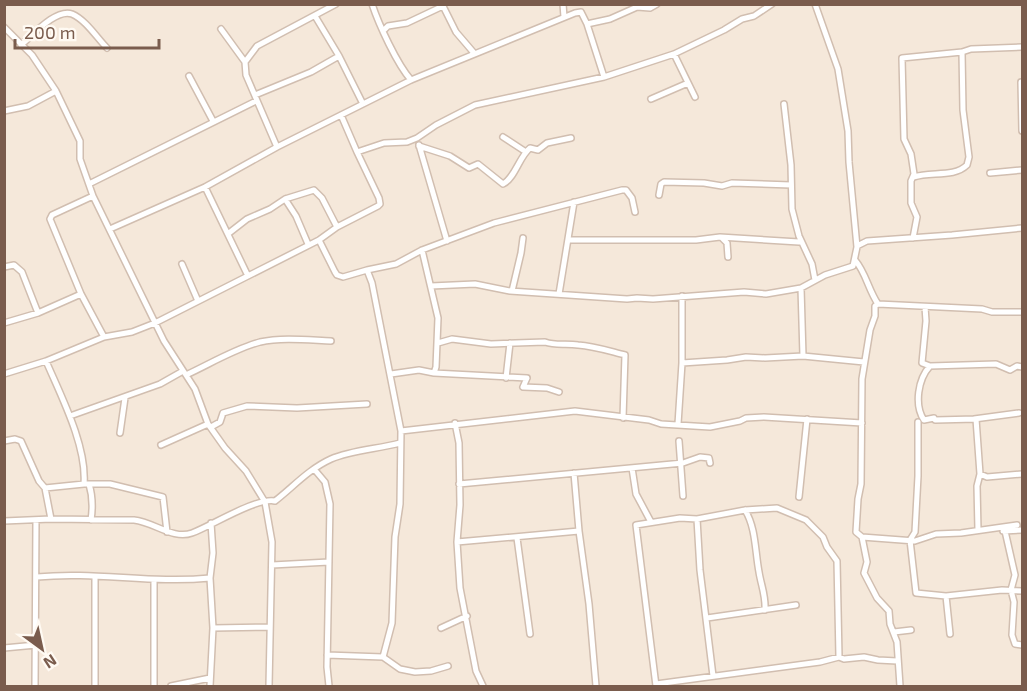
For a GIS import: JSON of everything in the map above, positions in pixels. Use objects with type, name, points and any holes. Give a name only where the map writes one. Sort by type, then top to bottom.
[{"type":"street","points":[[245,62],[257,46],[336,4]]},
{"type":"street","points":[[372,4],[404,72],[411,80]]},
{"type":"street","points":[[563,4],[564,17]]},
{"type":"street","points":[[581,4],[581,12],[604,77]]},
{"type":"street","points":[[587,24],[610,19],[637,7],[650,8],[657,4]]},
{"type":"street","points":[[357,152],[384,142],[406,142],[417,138],[436,125],[475,105],[604,77],[674,54],[742,19],[754,16],[772,4]]},
{"type":"street","points":[[431,286],[475,284],[512,291],[627,299],[744,292],[766,294],[801,288],[815,280],[853,266],[857,246],[848,131],[838,69],[815,4]]},
{"type":"street","points":[[383,31],[388,26],[407,23],[443,6],[456,32],[474,53]]},
{"type":"street","points":[[110,229],[205,187],[277,147],[411,80],[581,12]]},
{"type":"street","points":[[21,45],[51,19],[68,14],[75,16],[87,26],[107,48]]},
{"type":"street","points":[[315,16],[339,56],[363,104]]},
{"type":"street","points":[[4,27],[32,55],[56,91],[80,141],[81,159],[93,196],[155,323],[201,400],[210,426],[225,448],[246,471],[265,502],[272,542],[269,687]]},
{"type":"street","points":[[221,29],[245,62],[246,75],[277,147]]},
{"type":"street","points":[[913,238],[917,217],[911,203],[911,181],[914,177],[911,154],[904,139],[902,58],[962,52],[971,49],[1023,47]]},
{"type":"street","points":[[914,177],[922,174],[956,172],[967,165],[969,157],[963,110],[962,52]]},
{"type":"street","points":[[674,54],[695,97]]},
{"type":"street","points":[[89,184],[339,56]]},
{"type":"street","points":[[189,76],[213,121]]},
{"type":"street","points":[[1021,82],[1023,131]]},
{"type":"street","points":[[651,99],[688,83]]},
{"type":"street","points":[[4,111],[28,106],[56,91]]},
{"type":"street","points":[[784,104],[791,165],[792,209],[795,223],[812,264],[815,280]]},
{"type":"street","points":[[4,374],[46,361],[104,337],[132,332],[155,323],[319,240],[337,227],[380,204],[345,126],[338,116]]},
{"type":"street","points":[[503,137],[526,152]]},
{"type":"street","points":[[417,138],[447,241]]},
{"type":"street","points":[[419,146],[450,156],[470,168],[478,164],[503,184],[508,181],[530,148],[538,150],[547,143],[571,138]]},
{"type":"street","points":[[990,173],[1022,168]]},
{"type":"street","points":[[659,195],[661,184],[664,182],[722,186],[732,183],[791,185]]},
{"type":"street","points":[[205,187],[248,276]]},
{"type":"street","points":[[229,233],[247,219],[270,209],[285,198],[316,190],[337,227]]},
{"type":"street","points":[[319,240],[337,275],[343,278],[396,264],[422,250],[494,224],[626,190],[632,198],[634,212]]},
{"type":"street","points":[[93,196],[52,215],[50,219],[81,294],[104,337]]},
{"type":"street","points":[[285,198],[308,244]]},
{"type":"street","points":[[560,294],[574,202]]},
{"type":"street","points":[[857,246],[867,241],[1023,228]]},
{"type":"street","points":[[569,240],[696,240],[720,237],[798,242]]},
{"type":"street","points":[[720,237],[726,243],[728,257]]},
{"type":"street","points":[[512,291],[523,238]]},
{"type":"street","points":[[422,250],[438,318],[438,343],[434,373]]},
{"type":"street","points":[[855,260],[863,269],[872,295],[878,304],[1023,312]]},
{"type":"street","points":[[182,264],[198,301]]},
{"type":"street","points":[[4,267],[14,266],[22,272],[38,313]]},
{"type":"street","points":[[367,270],[372,282],[401,431],[400,504],[395,537],[392,623],[383,657]]},
{"type":"street","points":[[801,288],[803,356]]},
{"type":"street","points":[[4,323],[38,313],[81,294]]},
{"type":"street","points":[[678,424],[682,363],[682,296]]},
{"type":"street","points":[[878,304],[875,306],[875,316],[864,362],[861,484],[856,532],[859,532],[862,537],[867,562],[864,573],[877,598],[889,612],[890,624],[897,642],[900,687]]},
{"type":"street","points":[[925,307],[926,325],[922,363],[930,366],[996,364],[1010,370],[1017,366],[1023,367]]},
{"type":"street","points":[[438,343],[452,339],[491,344],[545,342],[598,348],[625,355],[623,418]]},
{"type":"street","points":[[70,416],[125,398],[260,342],[331,341]]},
{"type":"street","points":[[506,378],[510,343]]},
{"type":"street","points":[[682,363],[746,357],[803,356],[864,362]]},
{"type":"street","points":[[46,361],[70,416],[93,506],[91,520]]},
{"type":"street","points":[[930,366],[922,374],[918,398],[924,420],[934,418],[935,420],[976,419],[974,419],[1019,413]]},
{"type":"street","points":[[391,374],[419,370],[434,373],[527,378],[523,387],[546,388],[559,392]]},
{"type":"street","points":[[120,433],[125,398]]},
{"type":"street","points":[[160,445],[220,422],[223,413],[247,406],[297,408],[367,404]]},
{"type":"street","points":[[401,431],[440,427],[454,423],[575,411],[649,420],[661,424],[710,427],[746,418],[764,417],[862,423]]},
{"type":"street","points":[[799,497],[807,419]]},
{"type":"street","points":[[976,419],[980,474],[977,486],[978,531]]},
{"type":"street","points":[[918,422],[915,532],[910,540],[916,593],[946,596],[1023,591]]},
{"type":"street","points":[[454,423],[459,443],[460,505],[457,542],[460,588],[476,671],[483,687]]},
{"type":"street","points":[[4,441],[15,439],[21,441],[39,481],[45,488],[51,519]]},
{"type":"street","points":[[680,441],[683,496]]},
{"type":"street","points":[[4,521],[51,519],[145,521],[166,532],[190,534],[236,512],[269,500],[275,501],[314,469],[331,459],[400,443]]},
{"type":"street","points":[[459,484],[683,463],[700,457],[709,458],[710,462]]},
{"type":"street","points":[[632,468],[636,494],[651,522]]},
{"type":"street","points":[[314,469],[326,482],[329,494],[327,655],[329,687]]},
{"type":"street","points":[[574,473],[596,687]]},
{"type":"street","points":[[980,474],[987,477],[1023,474]]},
{"type":"street","points":[[45,488],[110,484],[163,497],[166,532]]},
{"type":"street","points":[[839,657],[837,561],[823,537],[806,520],[777,508],[745,510],[697,519],[680,518],[636,525],[656,685],[820,662],[839,657],[897,661]]},
{"type":"street","points":[[745,510],[751,519],[766,600],[765,610]]},
{"type":"street","points":[[697,519],[700,570],[713,676]]},
{"type":"street","points":[[35,687],[36,520]]},
{"type":"street","points":[[210,687],[213,628],[210,578],[213,553],[212,523]]},
{"type":"street","points":[[978,531],[1017,525]]},
{"type":"street","points":[[862,537],[922,540],[936,534],[1023,530]]},
{"type":"street","points":[[457,542],[579,531]]},
{"type":"street","points":[[1005,531],[1015,575],[1011,590],[1014,602],[1012,635],[1015,644],[1023,645]]},
{"type":"street","points":[[517,538],[530,634]]},
{"type":"street","points":[[272,565],[329,562]]},
{"type":"street","points":[[37,577],[72,575],[154,581],[210,578]]},
{"type":"street","points":[[94,577],[95,687]]},
{"type":"street","points":[[154,581],[154,687]]},
{"type":"street","points":[[946,596],[950,634]]},
{"type":"street","points":[[706,618],[796,606]]},
{"type":"street","points":[[441,628],[467,616]]},
{"type":"street","points":[[213,628],[270,627]]},
{"type":"street","points":[[894,632],[911,630]]},
{"type":"street","points":[[4,648],[36,645]]},
{"type":"street","points":[[327,655],[383,657],[400,669],[415,672],[448,666]]},
{"type":"street","points":[[171,687],[210,678]]},
{"type":"shaded area","points":[[5,5],[1022,5],[1022,686],[5,686]]}]
